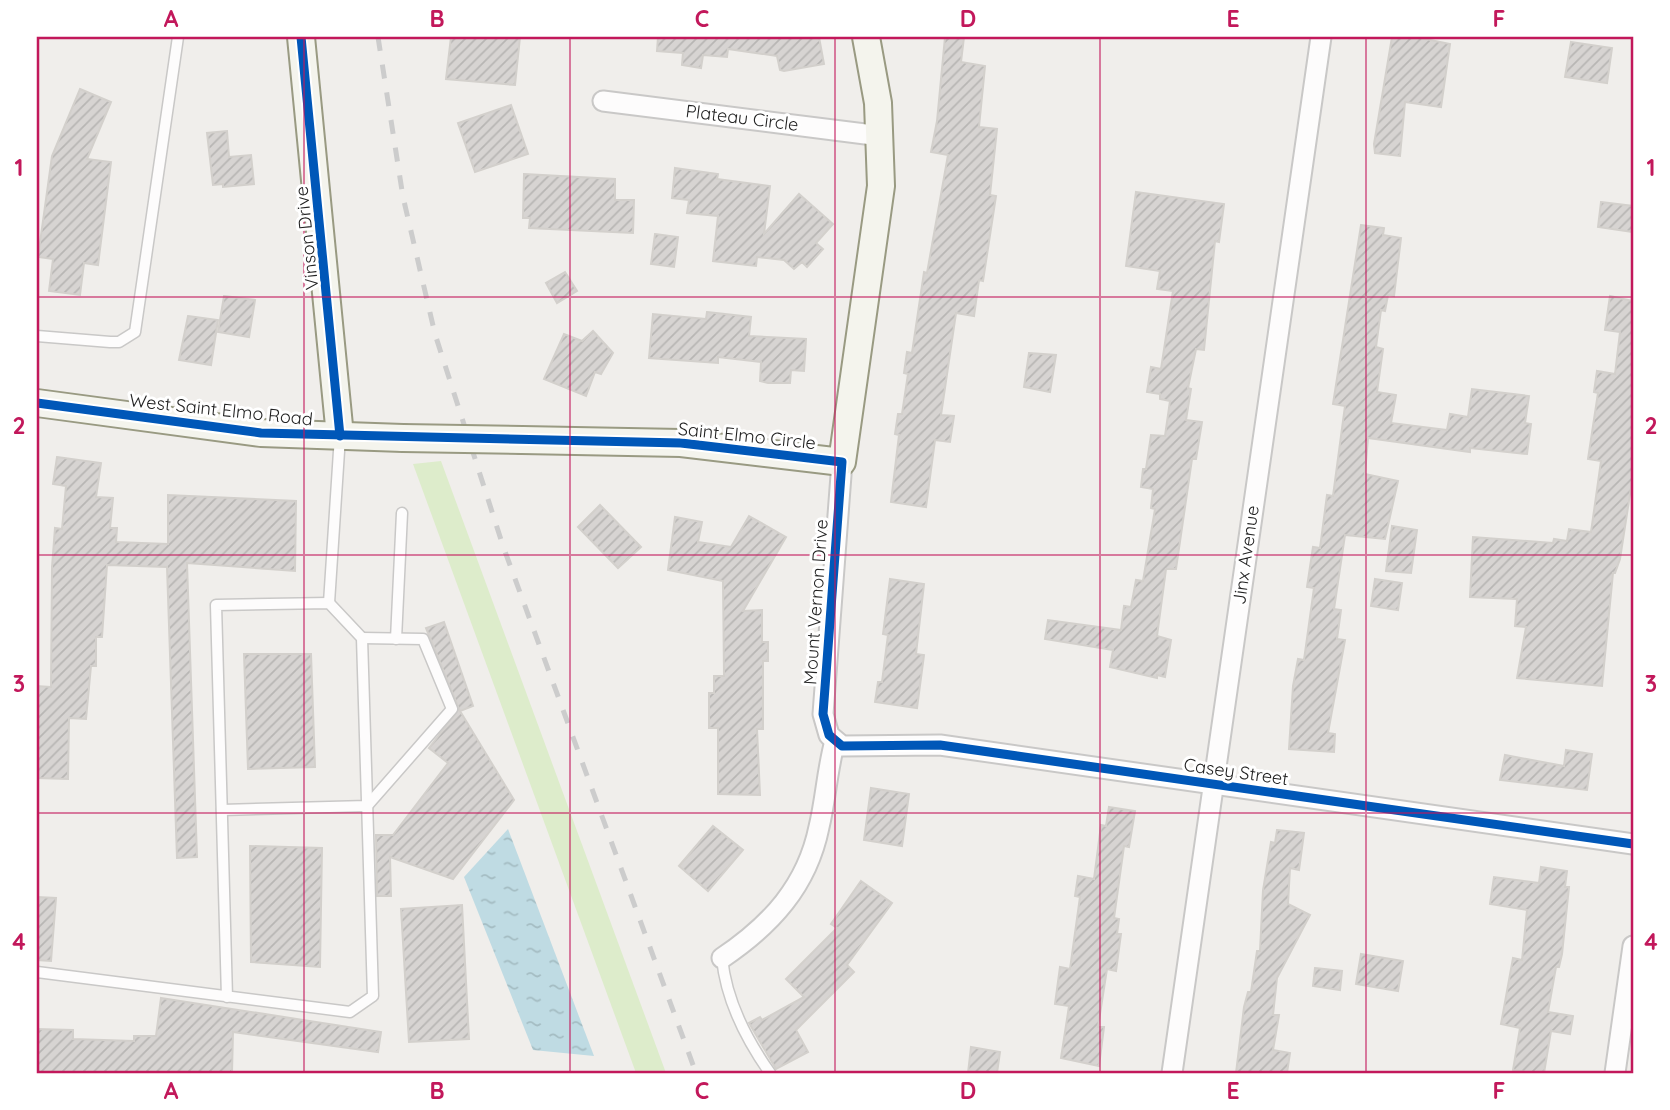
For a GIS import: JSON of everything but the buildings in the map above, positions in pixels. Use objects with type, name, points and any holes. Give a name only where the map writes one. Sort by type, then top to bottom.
[{"type":"street","name":"Vinson Drive","points":[[301,37],[340,436]]},
{"type":"street","name":"Mount Vernon Drive","points":[[835,741],[825,726],[823,714],[842,462],[878,209],[881,136],[866,37]]},
{"type":"street","name":"Jinx Avenue","points":[[1172,1073],[1321,37]]},
{"type":"street","name":"Plateau Circle","points":[[603,101],[881,136]]},
{"type":"street","name":"West Saint Elmo Road","points":[[37,403],[234,430],[403,438]]},
{"type":"street","name":"Saint Elmo Circle","points":[[403,438],[681,443],[842,462]]},
{"type":"street","name":"Casey Street","points":[[835,741],[853,748],[940,745],[1633,844]]},
{"type":"street","points":[[722,958],[771,920],[797,885],[815,846],[827,770],[835,741]]},
{"type":"street","points":[[1615,1073],[1633,946]]},
{"type":"lane","points":[[37,336],[119,342],[135,332],[178,37]]},
{"type":"lane","points":[[37,972],[350,1012],[373,996],[362,638],[329,603],[340,436]]},
{"type":"lane","points":[[396,639],[402,513]]},
{"type":"lane","points":[[227,997],[216,605],[329,603]]},
{"type":"lane","points":[[222,810],[368,806],[452,709],[423,639],[362,638]]},
{"type":"lane","points":[[722,958],[729,994],[744,1031],[770,1073]]},
{"type":"green space","points":[[441,461],[666,1073],[636,1073],[413,464]]},
{"type":"water","points":[[508,829],[594,1056],[533,1050],[464,877]]},
{"type":"railway","points":[[378,37],[403,197],[435,334],[503,546],[696,1073]]},
{"type":"cycle path","points":[[301,37],[340,436]]},
{"type":"cycle path","points":[[37,403],[261,433],[681,443],[842,462],[823,714],[829,735],[842,746],[940,745],[1633,844]]}]
